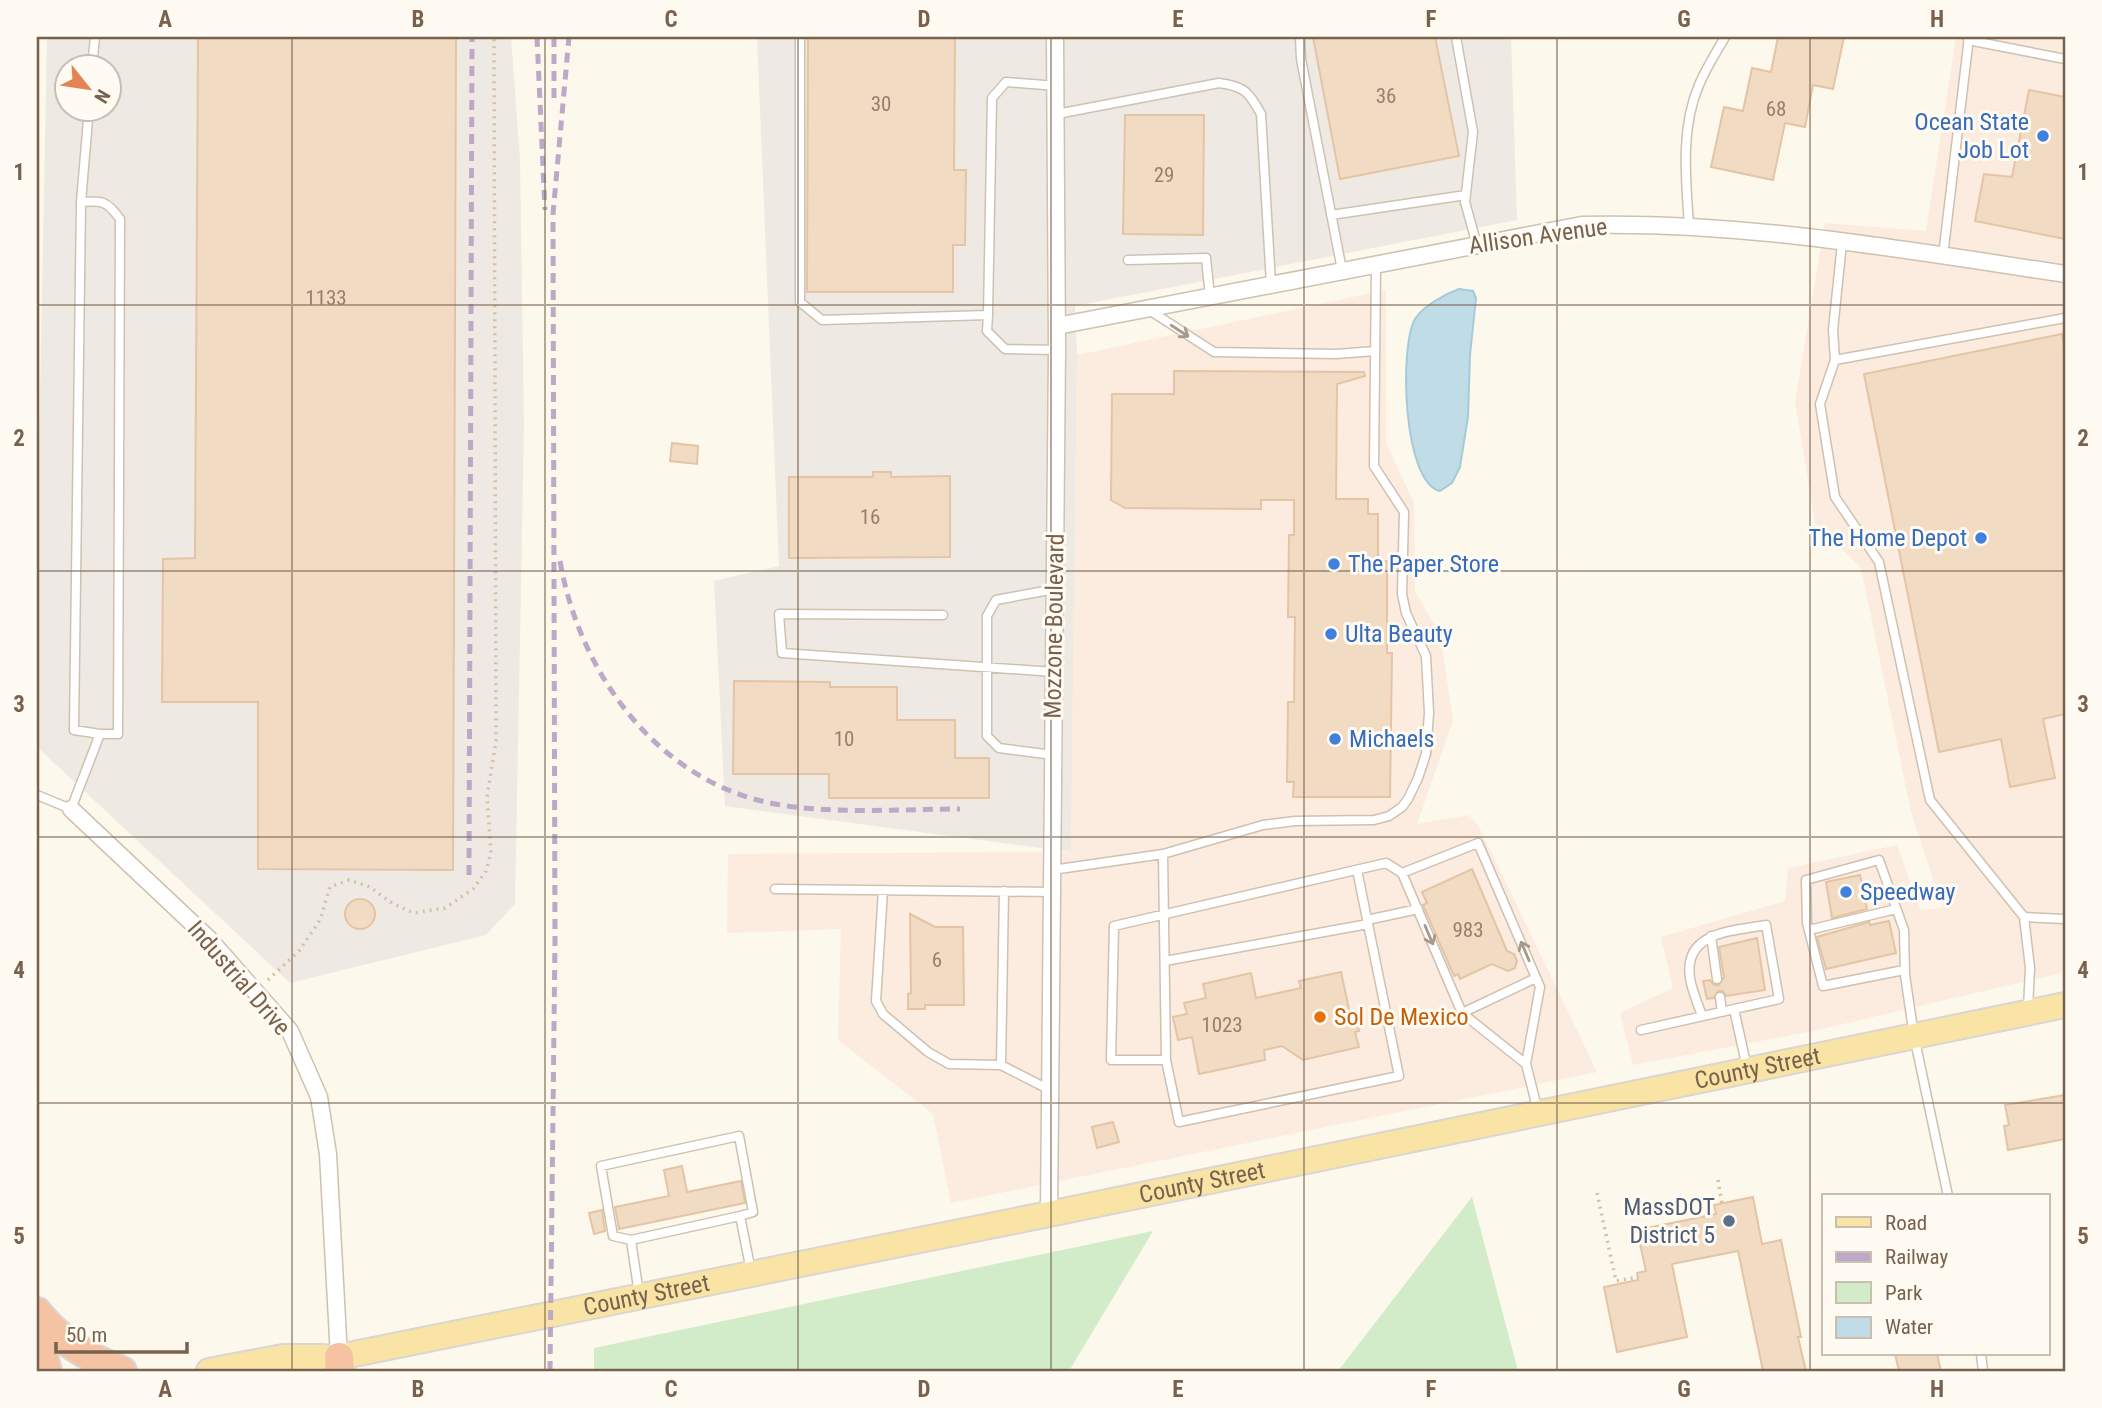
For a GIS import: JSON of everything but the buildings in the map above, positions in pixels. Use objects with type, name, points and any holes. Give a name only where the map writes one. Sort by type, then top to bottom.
[{"type":"highway","points":[[37,1312],[71,1346],[96,1361],[122,1371]]},
{"type":"highway","points":[[37,1335],[47,1371]]},
{"type":"main road","name":"County Street","points":[[339,1364],[639,1297],[2065,1005]]},
{"type":"main road","points":[[209,1371],[283,1357],[339,1364]]},
{"type":"main road","points":[[300,1371],[339,1364]]},
{"type":"street","name":"Mozzone Boulevard","points":[[1049,1214],[1057,350],[1055,37]]},
{"type":"street","name":"Allison Avenue","points":[[1057,326],[1582,225],[1689,226],[1842,243],[2065,274]]},
{"type":"street","name":"Industrial Drive","points":[[71,809],[209,939],[290,1031],[318,1097],[328,1154],[339,1364]]},
{"type":"lane","points":[[800,37],[800,302],[822,320],[988,315]]},
{"type":"lane","points":[[1300,37],[1301,58],[1342,270]]},
{"type":"lane","points":[[1456,37],[1473,132],[1465,202],[1477,245]]},
{"type":"lane","points":[[1689,226],[1684,155],[1693,102],[1699,83],[1725,37]]},
{"type":"lane","points":[[1943,256],[1968,38],[2065,59]]},
{"type":"lane","points":[[1056,86],[1006,82],[992,98],[987,331],[1005,349],[1057,350]]},
{"type":"lane","points":[[1057,114],[1219,83],[1235,85],[1250,94],[1261,114],[1271,284]]},
{"type":"lane","points":[[81,202],[99,200],[111,206],[120,219],[118,734],[74,730],[81,202],[88,122]]},
{"type":"lane","points":[[1331,215],[1466,195]]},
{"type":"lane","points":[[1842,243],[1833,330],[1835,360],[1819,404],[1835,498],[1879,562],[1930,800],[2024,917],[2030,968],[2028,1013]]},
{"type":"lane","points":[[1128,260],[1206,258],[1210,297]]},
{"type":"lane","points":[[1052,870],[1163,854],[1263,825],[1295,821],[1374,820],[1389,816],[1402,807],[1418,778],[1426,754],[1429,713],[1426,656],[1406,612],[1402,594],[1404,512],[1374,466],[1376,263]]},
{"type":"lane","points":[[1146,309],[1214,352],[1336,354],[1375,351]]},
{"type":"lane","points":[[1835,360],[2065,318]]},
{"type":"lane","points":[[1053,755],[999,748],[987,736],[986,669],[987,616],[996,600],[1055,589]]},
{"type":"lane","points":[[943,615],[779,614],[782,653],[1054,672]]},
{"type":"lane","points":[[37,795],[71,809],[100,734]]},
{"type":"lane","points":[[1402,873],[1478,843],[1540,987],[1525,1064],[1539,1114]]},
{"type":"lane","points":[[1163,854],[1166,1060],[1179,1122],[1399,1076],[1357,870]]},
{"type":"lane","points":[[1905,970],[1823,986],[1809,930],[1806,880],[1879,860],[1904,930],[1905,970],[1914,1036],[1948,1194]]},
{"type":"lane","points":[[1166,1060],[1111,1060],[1114,926],[1387,863],[1402,873],[1462,1013],[1525,1064]]},
{"type":"lane","points":[[775,889],[1052,892]]},
{"type":"lane","points":[[883,890],[876,1001],[883,1014],[928,1052],[949,1064],[1000,1065],[1050,1090]]},
{"type":"lane","points":[[1000,1065],[1004,891]]},
{"type":"lane","points":[[1165,961],[1368,922],[1418,909]]},
{"type":"lane","points":[[1809,930],[1896,909]]},
{"type":"lane","points":[[2024,917],[2065,919]]},
{"type":"lane","points":[[1641,1030],[1779,999],[1766,925],[1711,936],[1702,941],[1694,952],[1690,979],[1702,1016]]},
{"type":"lane","points":[[1711,936],[1717,979]]},
{"type":"lane","points":[[1462,1013],[1536,978]]},
{"type":"lane","points":[[1720,997],[1722,1012]]},
{"type":"lane","points":[[1734,1009],[1747,1070]]},
{"type":"lane","points":[[739,1136],[753,1212],[631,1240],[613,1236],[601,1166],[739,1136]]},
{"type":"lane","points":[[740,1216],[751,1274]]},
{"type":"lane","points":[[631,1240],[639,1297]]},
{"type":"path","points":[[255,992],[299,951],[320,920],[330,887],[349,880],[370,887],[393,904],[414,913],[445,908],[472,890],[486,871],[491,853],[487,797],[496,741],[494,37]]},
{"type":"path","points":[[1718,1180],[1722,1204]]},
{"type":"path","points":[[1597,1193],[1616,1281],[1638,1277]]},
{"type":"shaded area","points":[[47,37],[511,37],[520,160],[524,426],[515,904],[486,935],[290,983],[37,747],[37,546]]},
{"type":"shaded area","points":[[757,37],[1511,37],[1517,220],[1075,306],[1077,355],[1071,852],[725,806],[714,581],[779,566]]},
{"type":"shaded area","points":[[1956,37],[2065,37],[2065,972],[1813,1031],[1633,1065],[1620,1013],[1673,988],[1661,937],[1785,901],[1788,868],[1897,845],[1920,910],[1943,908],[1911,812],[1861,568],[1815,523],[1795,401],[1825,223],[1926,231]]},
{"type":"shaded area","points":[[1386,290],[1386,443],[1414,503],[1415,591],[1440,634],[1453,720],[1417,824],[1469,815],[1479,827],[1597,1072],[951,1203],[933,1114],[838,1040],[841,929],[727,933],[728,854],[1071,852],[1077,355]]},
{"type":"green space","points":[[1472,1197],[1518,1371],[1338,1371]]},
{"type":"green space","points":[[1153,1231],[1069,1371],[594,1371],[594,1348]]},
{"type":"water","points":[[1459,289],[1473,291],[1476,298],[1470,355],[1468,417],[1460,467],[1452,483],[1440,491],[1428,482],[1418,465],[1408,412],[1407,357],[1415,319],[1435,301]]},
{"type":"railway","points":[[469,875],[472,37]]},
{"type":"railway","points":[[537,37],[545,210]]},
{"type":"railway","points":[[554,37],[554,99]]},
{"type":"railway","points":[[550,1371],[555,940],[553,214],[569,37]]},
{"type":"railway","points":[[560,561],[570,602],[585,642],[604,680],[629,714],[658,745],[691,771],[729,790],[792,807],[840,810],[960,809]]},
{"type":"place","name":"Ocean State Job Lot","points":[[2043,136]]},
{"type":"place","name":"The Home Depot","points":[[1981,538]]},
{"type":"place","name":"The Paper Store","points":[[1334,564]]},
{"type":"place","name":"Ulta Beauty","points":[[1331,634]]},
{"type":"place","name":"Michaels","points":[[1335,739]]},
{"type":"place","name":"Speedway","points":[[1846,892]]},
{"type":"place","name":"Sol De Mexico","points":[[1320,1017]]},
{"type":"place","name":"MassDOT District 5","points":[[1729,1221]]}]
